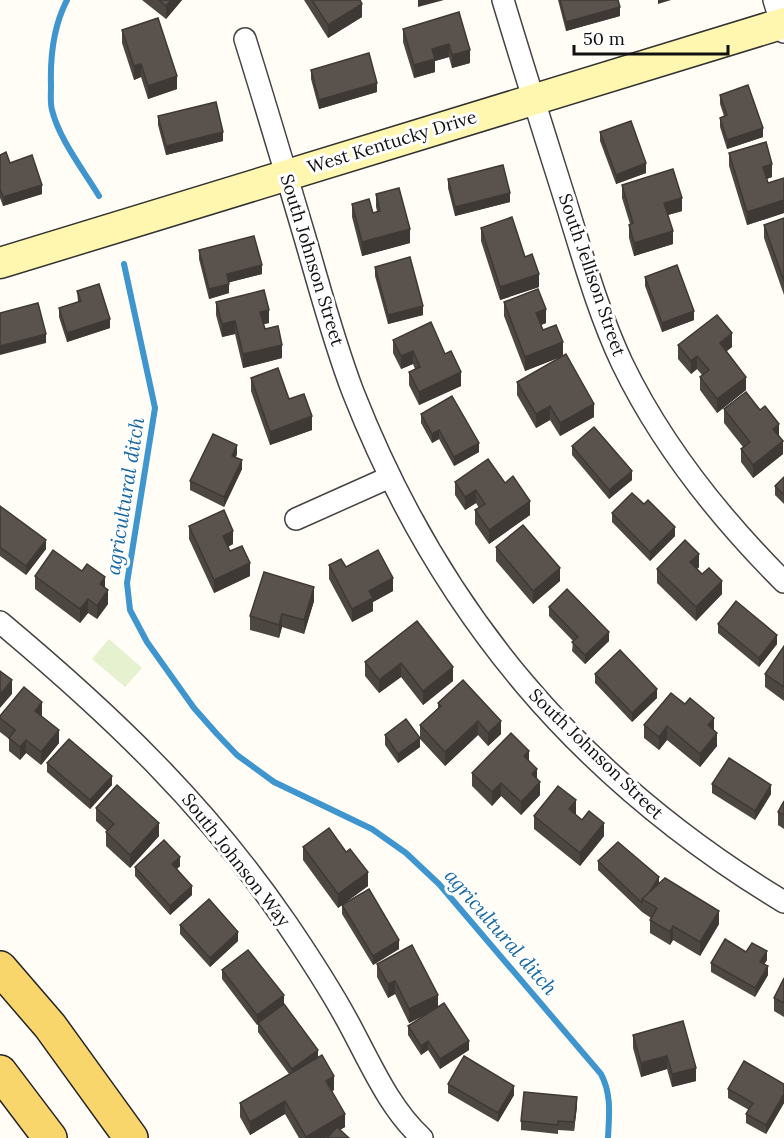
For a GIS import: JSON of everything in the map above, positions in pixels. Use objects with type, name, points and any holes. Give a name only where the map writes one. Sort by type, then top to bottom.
[{"type":"main road","points":[[0,968],[50,1026],[131,1138]]},
{"type":"main road","points":[[0,1072],[50,1138]]},
{"type":"street","name":"South Jellison Street","points":[[503,0],[593,292],[622,363],[666,440],[691,477],[738,534],[784,582]]},
{"type":"street","name":"West Kentucky Drive","points":[[0,263],[781,20]]},
{"type":"street","name":"South Johnson Street","points":[[245,39],[340,356],[390,477],[421,538],[493,645],[543,707],[654,812],[724,864],[784,902]]},
{"type":"street","points":[[296,519],[390,477]]},
{"type":"street","name":"South Johnson Way","points":[[0,622],[90,699],[150,757],[211,823],[261,886],[288,926],[342,1010],[392,1102],[422,1138]]},
{"type":"green space","points":[[109,639],[142,668],[125,687],[92,659]]},
{"type":"building","points":[[159,0],[171,0],[166,6]]},
{"type":"building","points":[[312,0],[360,0],[362,4],[328,25]]},
{"type":"building","points":[[560,0],[618,0],[620,7],[566,22]]},
{"type":"building","points":[[459,12],[470,50],[452,55],[449,44],[432,49],[435,59],[414,65],[403,29]]},
{"type":"building","points":[[158,18],[177,76],[148,86],[141,64],[134,66],[122,30]]},
{"type":"building","points":[[369,53],[377,83],[319,100],[311,70]]},
{"type":"building","points":[[748,85],[763,128],[727,140],[720,118],[727,115],[720,95]]},
{"type":"building","points":[[216,102],[223,132],[166,146],[158,116]]},
{"type":"building","points":[[631,121],[646,163],[616,175],[600,132]]},
{"type":"building","points":[[766,142],[772,164],[763,167],[768,183],[784,178],[784,200],[747,212],[729,153]]},
{"type":"building","points":[[6,152],[10,163],[32,155],[42,185],[3,197],[0,189],[0,155]]},
{"type":"building","points":[[503,165],[510,193],[455,207],[448,179]]},
{"type":"building","points":[[673,169],[682,198],[664,203],[673,231],[634,243],[629,225],[633,223],[622,185]]},
{"type":"building","points":[[399,188],[410,229],[362,242],[352,204],[369,199],[373,213],[380,211],[376,194]]},
{"type":"building","points":[[512,217],[525,257],[532,254],[539,274],[500,287],[481,228]]},
{"type":"building","points":[[784,218],[784,281],[764,225]]},
{"type":"building","points":[[254,236],[262,265],[227,274],[229,284],[209,289],[199,250]]},
{"type":"building","points":[[410,257],[423,306],[388,315],[375,267]]},
{"type":"building","points":[[677,265],[694,311],[662,323],[645,277]]},
{"type":"building","points":[[99,284],[110,319],[67,333],[59,308],[81,301],[77,291]]},
{"type":"building","points":[[538,289],[546,309],[536,313],[543,330],[556,325],[563,342],[525,357],[504,302]]},
{"type":"building","points":[[264,290],[269,310],[260,312],[265,329],[278,326],[282,345],[243,354],[235,321],[222,324],[216,302]]},
{"type":"building","points":[[38,303],[46,334],[0,346],[0,313]]},
{"type":"building","points":[[717,315],[732,333],[720,343],[746,377],[717,399],[700,377],[709,370],[697,356],[691,361],[678,345]]},
{"type":"building","points":[[431,322],[445,354],[451,351],[461,372],[419,392],[409,372],[420,367],[413,351],[401,356],[393,340]]},
{"type":"building","points":[[566,354],[594,404],[560,423],[550,406],[536,414],[517,382]]},
{"type":"building","points":[[278,368],[289,399],[304,394],[312,416],[270,432],[251,378]]},
{"type":"building","points":[[746,392],[760,410],[765,406],[779,424],[773,429],[783,441],[753,465],[741,449],[750,442],[724,409]]},
{"type":"building","points":[[452,396],[479,443],[454,457],[439,430],[432,434],[421,414]]},
{"type":"building","points":[[594,427],[632,471],[609,490],[572,446]]},
{"type":"building","points":[[213,434],[237,445],[232,456],[242,460],[224,497],[190,481]]},
{"type":"building","points":[[488,459],[505,483],[513,476],[530,501],[489,530],[475,510],[485,504],[476,490],[465,497],[455,482]]},
{"type":"building","points":[[784,477],[784,495],[775,486]]},
{"type":"building","points":[[632,493],[644,504],[648,500],[675,527],[650,552],[612,513]]},
{"type":"building","points":[[0,506],[46,540],[26,566],[0,547]]},
{"type":"building","points":[[224,510],[233,531],[223,536],[230,551],[242,546],[250,563],[214,580],[189,526]]},
{"type":"building","points":[[523,525],[560,568],[533,591],[496,547]]},
{"type":"building","points":[[685,540],[699,554],[690,562],[702,574],[709,568],[722,581],[696,607],[657,569]]},
{"type":"building","points":[[53,550],[82,571],[87,564],[105,577],[100,584],[108,590],[97,606],[88,599],[80,609],[35,576]]},
{"type":"building","points":[[378,550],[393,578],[369,591],[373,598],[352,609],[329,565],[341,559],[346,567]]},
{"type":"building","points":[[264,572],[314,587],[304,620],[282,614],[279,625],[250,616]]},
{"type":"building","points":[[567,589],[609,632],[585,655],[572,642],[578,637],[549,607]]},
{"type":"building","points":[[736,601],[777,635],[759,658],[718,624]]},
{"type":"building","points":[[417,621],[453,667],[423,691],[401,663],[379,680],[365,662]]},
{"type":"building","points":[[784,646],[784,687],[765,674]]},
{"type":"building","points":[[620,650],[657,689],[632,713],[595,674]]},
{"type":"building","points":[[0,671],[12,680],[0,695]]},
{"type":"building","points":[[463,680],[501,721],[488,733],[478,721],[445,752],[420,725],[441,706],[438,703]]},
{"type":"building","points":[[24,687],[42,702],[35,711],[59,730],[41,752],[26,740],[20,747],[9,738],[15,730],[0,718]]},
{"type":"building","points":[[671,693],[685,704],[690,698],[714,718],[708,725],[717,733],[700,754],[667,726],[659,737],[644,725]]},
{"type":"building","points":[[406,719],[420,738],[398,754],[385,735]]},
{"type":"building","points":[[511,733],[529,751],[524,756],[537,769],[532,774],[540,782],[521,802],[501,783],[492,792],[472,773]]},
{"type":"building","points":[[69,739],[112,776],[90,800],[47,763]]},
{"type":"building","points":[[729,758],[771,785],[755,811],[712,784]]},
{"type":"building","points":[[117,785],[159,823],[130,855],[106,832],[114,824],[96,808]]},
{"type":"building","points":[[558,786],[576,800],[569,809],[582,820],[589,811],[604,823],[580,853],[534,816]]},
{"type":"building","points":[[784,801],[784,815],[778,812]]},
{"type":"building","points":[[329,828],[346,852],[350,849],[368,872],[338,894],[303,847]]},
{"type":"building","points":[[164,840],[180,857],[172,864],[192,886],[170,906],[135,867]]},
{"type":"building","points":[[618,842],[659,877],[649,893],[642,899],[642,903],[598,861]]},
{"type":"building","points":[[665,878],[719,911],[700,942],[673,926],[670,932],[650,920],[657,908],[642,899]]},
{"type":"building","points":[[369,889],[399,940],[373,956],[342,905]]},
{"type":"building","points":[[209,899],[238,932],[210,958],[180,925]]},
{"type":"building","points":[[725,939],[746,952],[752,943],[767,951],[760,962],[768,966],[755,988],[711,963]]},
{"type":"building","points":[[412,945],[438,995],[409,1009],[395,981],[388,984],[377,964]]},
{"type":"building","points":[[248,950],[284,995],[257,1015],[222,970]]},
{"type":"building","points":[[784,978],[784,1003],[774,998]]},
{"type":"building","points":[[444,1003],[469,1041],[440,1059],[428,1041],[421,1046],[408,1026]]},
{"type":"building","points":[[284,1004],[318,1050],[292,1069],[258,1023]]},
{"type":"building","points":[[683,1021],[696,1068],[672,1074],[667,1056],[641,1063],[633,1035]]},
{"type":"building","points":[[322,1055],[334,1076],[326,1081],[345,1114],[306,1137],[285,1101],[250,1122],[240,1103]]},
{"type":"building","points":[[464,1056],[514,1086],[498,1113],[448,1084]]},
{"type":"building","points":[[744,1061],[784,1084],[784,1094],[766,1125],[746,1114],[753,1103],[728,1089]]},
{"type":"building","points":[[524,1092],[577,1097],[574,1122],[558,1121],[558,1125],[521,1121]]},
{"type":"building","points":[[337,1127],[349,1138],[327,1138]]},
{"type":"waterway","name":"agricultural ditch","points":[[67,0],[58,21],[53,42],[51,107],[60,132],[99,196]]},
{"type":"waterway","name":"agricultural ditch","points":[[124,264],[155,408],[127,583],[130,610],[147,642],[194,708],[237,755],[274,782],[372,829],[406,853],[439,884],[601,1074],[608,1097],[608,1138]]}]
